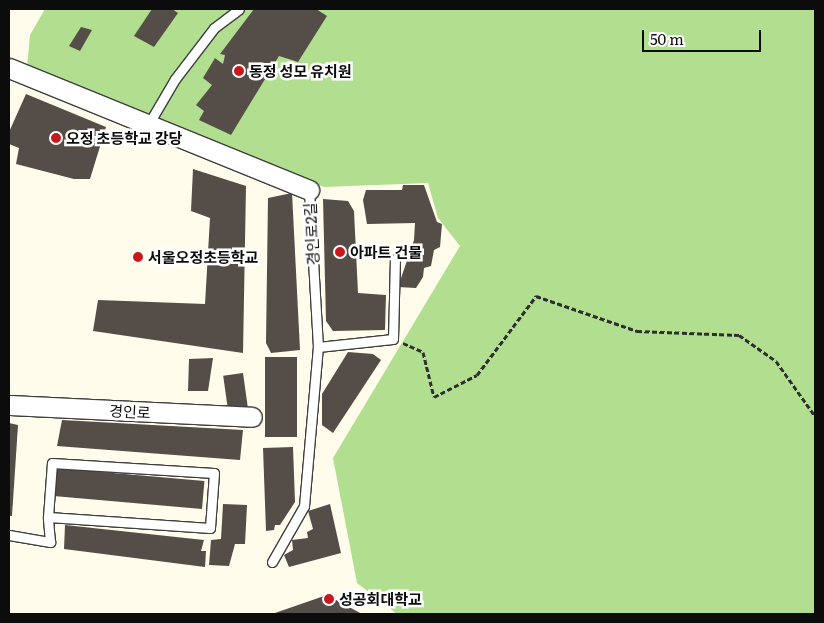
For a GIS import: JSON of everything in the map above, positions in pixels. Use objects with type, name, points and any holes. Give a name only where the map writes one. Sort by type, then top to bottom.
[{"type":"street","name":"경인로2길","points":[[9,68],[309,190]]},
{"type":"street","name":"경인로","points":[[9,405],[252,417]]},
{"type":"lane","points":[[148,125],[175,79],[214,28],[239,9]]},
{"type":"lane","name":"경인로2길","points":[[272,562],[304,506],[318,348],[309,190]]},
{"type":"lane","points":[[318,348],[394,339],[395,259]]},
{"type":"lane","points":[[9,534],[50,542],[48,517],[52,463],[214,474],[210,528],[48,517]]},
{"type":"path","points":[[394,339],[424,352],[434,397],[477,376],[536,296],[637,331],[739,336],[776,361],[815,416]]},
{"type":"green space","points":[[45,9],[815,9],[815,614],[397,614],[357,583],[333,458],[460,246],[438,218],[428,183],[324,187],[27,68],[30,35]]},
{"type":"building","points":[[152,9],[172,9],[178,13],[154,47],[134,36]]},
{"type":"building","name":"동정 성모 유치원","points":[[254,9],[316,9],[327,16],[298,62],[279,56],[231,135],[199,120],[204,111],[196,105],[212,85],[203,78],[215,58],[223,64],[225,55],[220,54]]},
{"type":"building","points":[[81,27],[92,30],[80,51],[69,46]]},
{"type":"building","name":"오정 초등학교 강당","points":[[26,94],[106,127],[90,179],[74,179],[16,164],[19,148],[9,144],[9,132]]},
{"type":"building","points":[[193,169],[246,186],[243,353],[93,331],[98,300],[205,304],[210,218],[191,211]]},
{"type":"building","name":"아파트 건물","points":[[403,185],[424,185],[437,222],[442,224],[440,247],[434,250],[431,266],[424,268],[423,277],[416,288],[398,287],[414,240],[415,223],[367,224],[363,200],[366,190],[402,190]]},
{"type":"building","points":[[292,193],[300,350],[271,353],[266,343],[268,198]]},
{"type":"building","name":"아파트 건물","points":[[323,199],[348,201],[354,211],[358,293],[386,295],[385,330],[333,331],[326,321]]},
{"type":"building","points":[[348,352],[373,354],[381,360],[333,433],[322,425],[322,394]]},
{"type":"building","points":[[265,357],[297,357],[297,437],[265,437]]},
{"type":"building","points":[[213,358],[208,391],[188,391],[189,359]]},
{"type":"building","points":[[243,373],[248,410],[228,412],[223,376]]},
{"type":"building","points":[[62,420],[243,430],[240,460],[57,446]]},
{"type":"building","points":[[9,423],[18,425],[12,516],[9,516]]},
{"type":"building","points":[[293,447],[295,502],[280,525],[275,525],[274,530],[266,531],[263,448]]},
{"type":"building","points":[[56,468],[204,481],[202,509],[54,496]]},
{"type":"building","points":[[223,504],[247,505],[245,544],[235,544],[229,566],[209,565],[211,540],[221,539]]},
{"type":"building","points":[[330,504],[341,553],[289,567],[284,555],[293,550],[292,540],[308,538],[307,532],[313,529],[308,511]]},
{"type":"building","points":[[65,525],[204,540],[201,551],[206,551],[205,567],[64,549]]},
{"type":"building","points":[[327,595],[362,614],[272,614]]},
{"type":"place","name":"동정 성모 유치원","points":[[239,71]]},
{"type":"place","name":"오정 초등학교 강당","points":[[56,138]]},
{"type":"place","name":"아파트 건물","points":[[340,252]]},
{"type":"place","name":"서울오정초등학교","points":[[138,257]]},
{"type":"place","name":"성공회대학교","points":[[329,599]]}]
